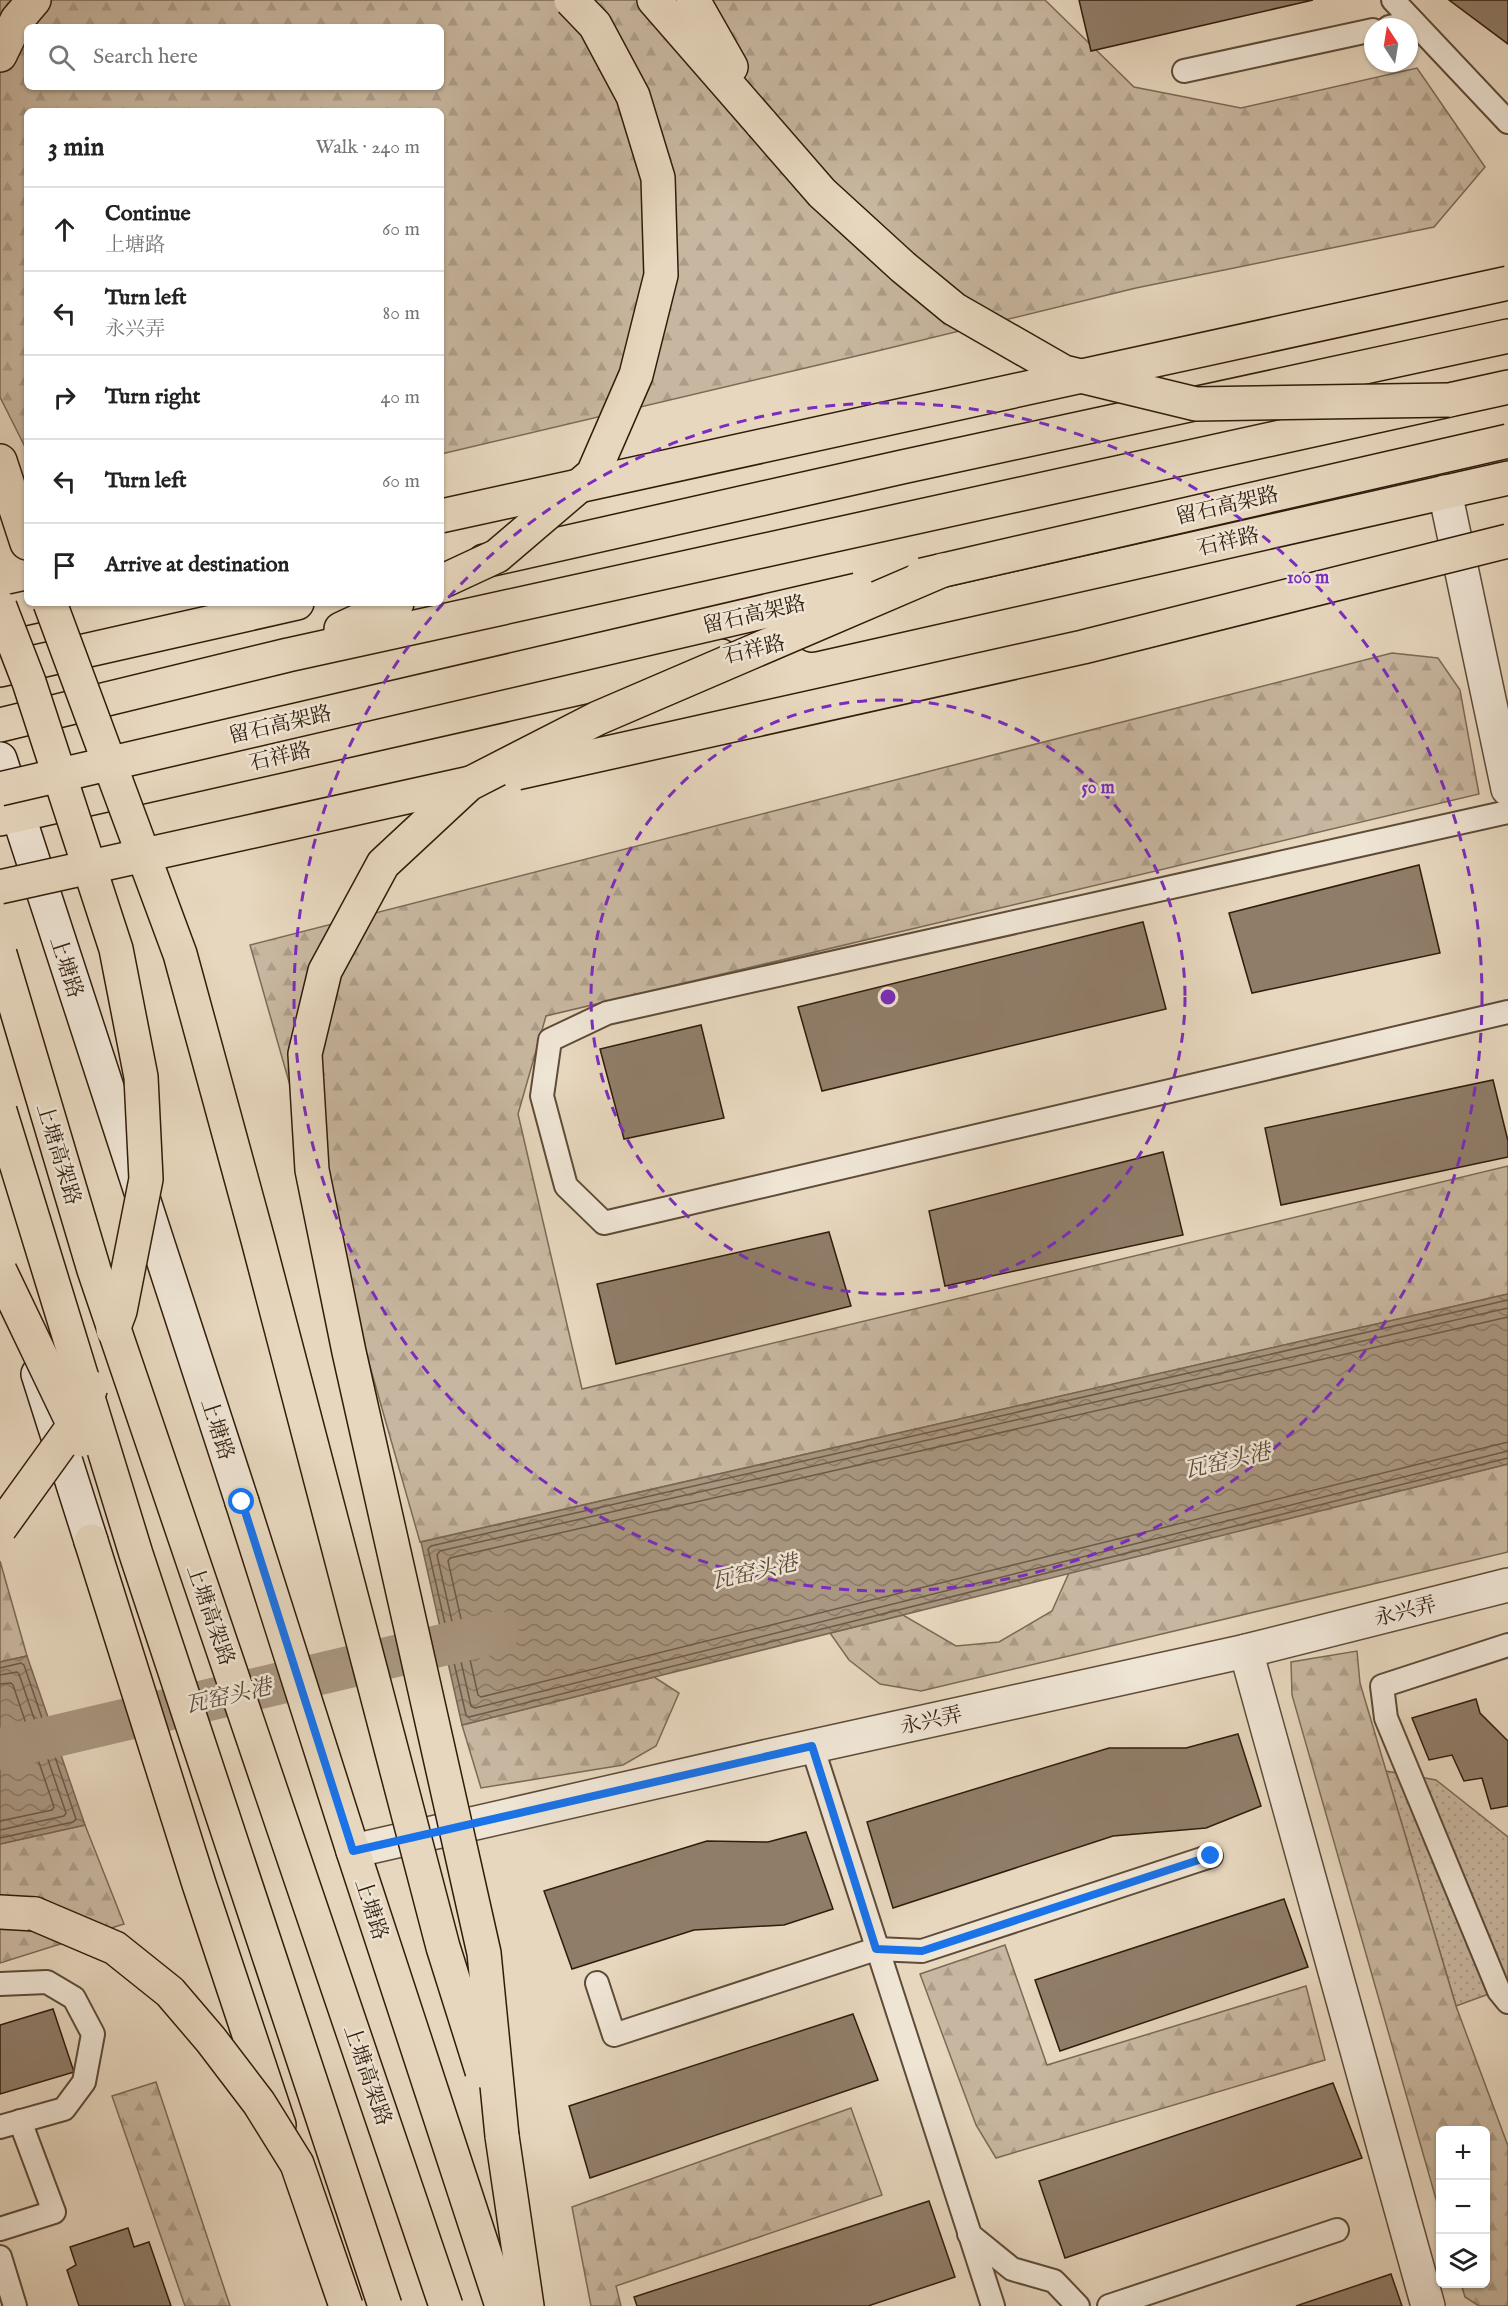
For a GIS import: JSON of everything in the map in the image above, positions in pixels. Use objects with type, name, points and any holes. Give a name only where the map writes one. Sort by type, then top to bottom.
[{"type":"main road","points":[[0,55],[17,20],[34,0]]},
{"type":"main road","points":[[444,581],[497,556],[593,474],[636,375],[662,275],[658,178],[633,96],[595,25],[571,0]]},
{"type":"main road","points":[[654,0],[822,194],[903,267],[954,309],[1064,372],[1196,404],[1449,400]]},
{"type":"main road","points":[[693,0],[762,124]]},
{"type":"main road","points":[[444,515],[1508,283]]},
{"type":"main road","points":[[444,570],[902,467],[1508,336]]},
{"type":"main road","points":[[0,725],[288,655],[1508,387]]},
{"type":"main road","name":"留石高架路","points":[[6,808],[943,570],[1508,441]]},
{"type":"main road","points":[[0,461],[24,534]]},
{"type":"main road","name":"石祥路","points":[[6,808],[1508,478]]},
{"type":"main road","points":[[0,887],[1083,647],[1508,541]]},
{"type":"main road","points":[[527,2306],[502,2136],[484,1953],[349,1352],[312,1170],[304,1054],[325,971],[383,864],[469,784],[598,718],[943,570]]},
{"type":"main road","points":[[0,614],[36,606]]},
{"type":"main road","points":[[50,606],[180,954],[261,1251],[443,1947],[502,2136]]},
{"type":"main road","points":[[0,670],[284,606]]},
{"type":"main road","points":[[288,655],[391,606]]},
{"type":"main road","points":[[0,607],[28,682],[116,948],[141,1077],[146,1179],[120,1311],[80,1417],[0,1528]]},
{"type":"main road","name":"上塘高架路","points":[[0,954],[94,1270],[446,2306]]},
{"type":"main road","name":"上塘高架路","points":[[0,1111],[136,1554],[385,2306]]},
{"type":"main road","points":[[0,1271],[136,1554]]},
{"type":"main road","name":"上塘路","points":[[242,1502],[502,2306]]},
{"type":"main road","points":[[91,1541],[199,1884],[338,2306]]},
{"type":"main road","points":[[0,1912],[34,1914],[115,1948],[170,1992],[211,2040],[259,2103],[297,2164],[345,2306]]},
{"type":"street","points":[[1445,492],[1508,789]]},
{"type":"street","name":"上塘路","points":[[0,759],[6,808],[242,1502]]},
{"type":"street","points":[[0,1252],[91,1541]]},
{"type":"street","name":"永兴弄","points":[[353,1851],[812,1746],[1246,1651],[1508,1585]]},
{"type":"street","points":[[1246,1651],[1428,2306]]},
{"type":"lane","points":[[1393,0],[1409,18]]},
{"type":"lane","points":[[1418,27],[1508,122]]},
{"type":"lane","points":[[1184,71],[1364,32]]},
{"type":"lane","points":[[1508,812],[607,1013],[550,1040],[542,1096],[566,1186],[604,1223],[1508,1012]]},
{"type":"lane","points":[[1508,1645],[1382,1686],[1386,1718],[1499,1991],[1508,2002]]},
{"type":"lane","points":[[812,1746],[993,2306]]},
{"type":"lane","points":[[597,1983],[614,2035],[876,1949],[922,1951],[1211,1856]]},
{"type":"lane","points":[[0,1984],[47,1982],[74,1998],[93,2034],[84,2082],[64,2109],[10,2124],[54,2212],[0,2229]]},
{"type":"lane","points":[[1110,2306],[1337,2230]]},
{"type":"lane","points":[[969,2234],[1012,2269],[1054,2281],[1078,2306]]},
{"type":"lane","points":[[0,2257],[15,2306]]},
{"type":"green space","points":[[0,0],[1045,0],[1134,87],[1241,108],[1399,72],[1418,72],[1418,69],[1485,167],[1434,227],[1136,288],[444,453],[444,108],[24,108],[24,445],[0,397]]},
{"type":"green space","points":[[1392,653],[1438,658],[1460,690],[1479,794],[546,1016],[518,1114],[582,1389],[1508,1166],[1508,1294],[420,1542],[250,945]]},
{"type":"green space","points":[[1508,1464],[1508,1552],[921,1691],[880,1684],[849,1660],[830,1633],[903,1615],[956,1646],[999,1642],[1052,1611],[1069,1573]]},
{"type":"green space","points":[[0,1561],[27,1656],[0,1662]]},
{"type":"green space","points":[[1357,1651],[1360,1683],[1456,2006],[1508,2146],[1508,2306],[1479,2306],[1465,2297],[1462,2288],[1490,2288],[1490,2126],[1436,2126],[1436,2199],[1292,1695],[1291,1662]]},
{"type":"green space","points":[[654,1677],[679,1693],[656,1746],[623,1765],[481,1788],[462,1725]]},
{"type":"green space","points":[[1386,1771],[1436,1780],[1508,1837],[1508,1987],[1456,2006]]},
{"type":"green space","points":[[85,1825],[124,1924],[0,1963],[0,1844]]},
{"type":"green space","points":[[1005,1945],[1047,2065],[1306,1986],[1325,2060],[996,2158],[976,2125],[920,1974]]},
{"type":"green space","points":[[156,2082],[230,2306],[185,2306],[112,2096]]},
{"type":"green space","points":[[851,2108],[882,2195],[616,2286],[621,2306],[591,2306],[572,2207]]},
{"type":"water","points":[[1508,1294],[1508,1464],[462,1725],[421,1542]]},
{"type":"water","points":[[27,1656],[85,1825],[0,1844],[0,1662]]},
{"type":"building","points":[[1079,0],[1313,0],[1091,51]]},
{"type":"building","points":[[1449,0],[1508,0],[1508,44]]},
{"type":"building","points":[[1419,865],[1440,953],[1252,993],[1229,913]]},
{"type":"building","points":[[1143,922],[1166,1009],[822,1091],[798,1007]]},
{"type":"building","points":[[701,1025],[724,1118],[624,1139],[600,1049]]},
{"type":"building","points":[[1493,1080],[1508,1141],[1508,1157],[1281,1205],[1265,1128]]},
{"type":"building","points":[[1163,1152],[1183,1235],[945,1286],[929,1211]]},
{"type":"building","points":[[829,1232],[851,1306],[616,1364],[597,1284]]},
{"type":"building","points":[[1476,1699],[1480,1713],[1508,1741],[1508,1806],[1491,1809],[1482,1778],[1464,1781],[1452,1755],[1429,1760],[1412,1718]]},
{"type":"building","points":[[1238,1734],[1261,1806],[1206,1828],[1113,1836],[893,1908],[867,1822],[1109,1748],[1186,1748]]},
{"type":"building","points":[[806,1832],[833,1909],[784,1925],[694,1930],[572,1969],[544,1891],[707,1841],[768,1842]]},
{"type":"building","points":[[1284,1899],[1308,1967],[1060,2051],[1035,1980]]},
{"type":"building","points":[[53,2009],[74,2072],[0,2094],[0,2025]]},
{"type":"building","points":[[853,2014],[878,2080],[590,2178],[569,2106]]},
{"type":"building","points":[[1333,2083],[1362,2158],[1065,2258],[1039,2181]]},
{"type":"building","points":[[929,2201],[955,2277],[868,2306],[637,2306],[634,2297]]},
{"type":"building","points":[[128,2228],[134,2247],[149,2242],[171,2306],[79,2306],[67,2270],[76,2265],[70,2247]]},
{"type":"building","points":[[1391,2274],[1402,2306],[1296,2306]]},
{"type":"waterway","name":"瓦窑头港","points":[[0,1749],[498,1632]]},
{"type":"route","points":[[242,1502],[353,1851],[812,1746],[876,1949],[922,1951],[1211,1856]]}]
